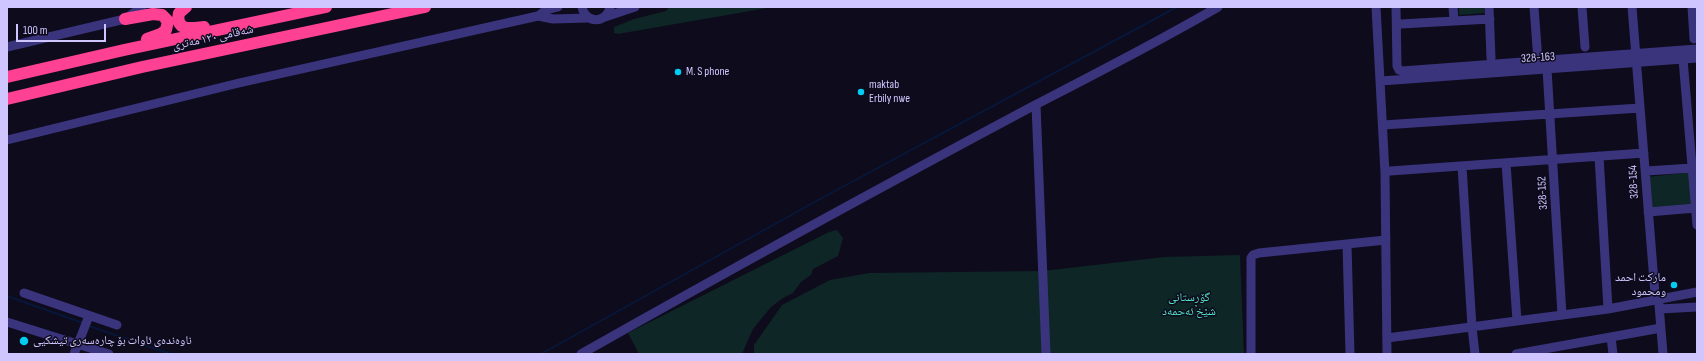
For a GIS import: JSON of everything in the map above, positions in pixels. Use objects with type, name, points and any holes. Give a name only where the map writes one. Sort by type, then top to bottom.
[{"type":"highway","points":[[124,50],[161,34],[173,24],[180,11],[186,7]]},
{"type":"highway","name":"شەقامی ١٢٠ مەتری","points":[[7,77],[124,50],[326,7]]},
{"type":"highway","name":"شەقامی ١٢٠ مەتری","points":[[7,99],[142,67],[426,7]]},
{"type":"highway","points":[[125,19],[158,14],[162,15],[173,24],[190,28],[257,22]]},
{"type":"street","points":[[7,47],[125,19],[142,7]]},
{"type":"street","points":[[164,7],[173,24]]},
{"type":"street","points":[[173,24],[175,7]]},
{"type":"street","points":[[538,16],[546,10],[558,7]]},
{"type":"street","points":[[582,7],[588,18]]},
{"type":"street","points":[[605,17],[610,7]]},
{"type":"street","points":[[7,140],[239,83],[538,16],[553,19],[588,18],[597,20],[636,7]]},
{"type":"street","points":[[581,354],[681,298],[1218,7]]},
{"type":"street","points":[[1376,7],[1383,125],[1388,338],[1387,354]]},
{"type":"street","points":[[1396,7],[1397,66],[1399,70],[1409,75],[1538,61],[1697,49]]},
{"type":"street","points":[[1453,7],[1454,21]]},
{"type":"street","points":[[1489,7],[1491,58]]},
{"type":"street","points":[[1534,7],[1538,61]]},
{"type":"street","points":[[1582,7],[1585,47]]},
{"type":"street","name":"328-154","points":[[1632,7],[1655,294],[1658,298],[1660,309],[1663,354]]},
{"type":"street","points":[[1692,7],[1694,39]]},
{"type":"street","points":[[1401,24],[1490,19]]},
{"type":"street","name":"328-163","points":[[1381,80],[1409,75],[1547,69],[1697,58]]},
{"type":"street","points":[[1683,59],[1697,225]]},
{"type":"street","name":"328-152","points":[[1547,69],[1562,315]]},
{"type":"street","points":[[1687,103],[1697,102]]},
{"type":"street","points":[[1036,105],[1046,354]]},
{"type":"street","points":[[1383,125],[1640,108]]},
{"type":"street","points":[[1390,171],[1644,153]]},
{"type":"street","points":[[1599,156],[1608,308]]},
{"type":"street","points":[[1506,163],[1517,321]]},
{"type":"street","points":[[1462,166],[1475,354]]},
{"type":"street","points":[[1646,171],[1692,168]]},
{"type":"street","points":[[1648,212],[1696,208]]},
{"type":"street","points":[[1251,354],[1251,258],[1253,255],[1259,253],[1386,240]]},
{"type":"street","points":[[1347,244],[1350,354]]},
{"type":"street","points":[[1388,338],[1562,315],[1697,292]]},
{"type":"street","points":[[24,293],[88,318],[118,325]]},
{"type":"street","points":[[1660,309],[1697,307]]},
{"type":"street","points":[[74,354],[88,318]]},
{"type":"street","points":[[7,322],[78,343],[109,354]]},
{"type":"street","points":[[1516,354],[1661,328]]},
{"type":"street","points":[[1611,337],[1613,354]]},
{"type":"green space","points":[[669,7],[773,7],[618,34],[614,33],[614,27],[634,19],[666,11]]},
{"type":"green space","points":[[1459,7],[1484,7],[1484,13],[1459,15]]},
{"type":"green space","points":[[1691,172],[1694,206],[1650,209],[1647,177]]},
{"type":"green space","points":[[837,230],[843,238],[838,256],[813,269],[811,275],[801,282],[793,293],[771,307],[753,329],[742,354],[639,354],[628,333],[829,232]]},
{"type":"green space","name":"گۆڕستانی شێخ ئەحمەد","points":[[1240,255],[1244,354],[754,354],[754,345],[782,305],[830,280],[869,273],[1043,271],[1164,257]]},
{"type":"waterway","points":[[541,354],[820,199],[1177,7]]},
{"type":"waterway","points":[[7,296],[83,323]]},
{"type":"waterway","points":[[89,326],[171,354]]},
{"type":"place","name":"M. S phone","points":[[678,72]]},
{"type":"place","name":"maktab Erbily nwe","points":[[861,92]]},
{"type":"place","name":"ماركت احمد ومحمود","points":[[1674,285]]},
{"type":"place","name":"ناوەندەی ئاوات بۆ چارەسەری تیشکیی","points":[[24,341]]}]
